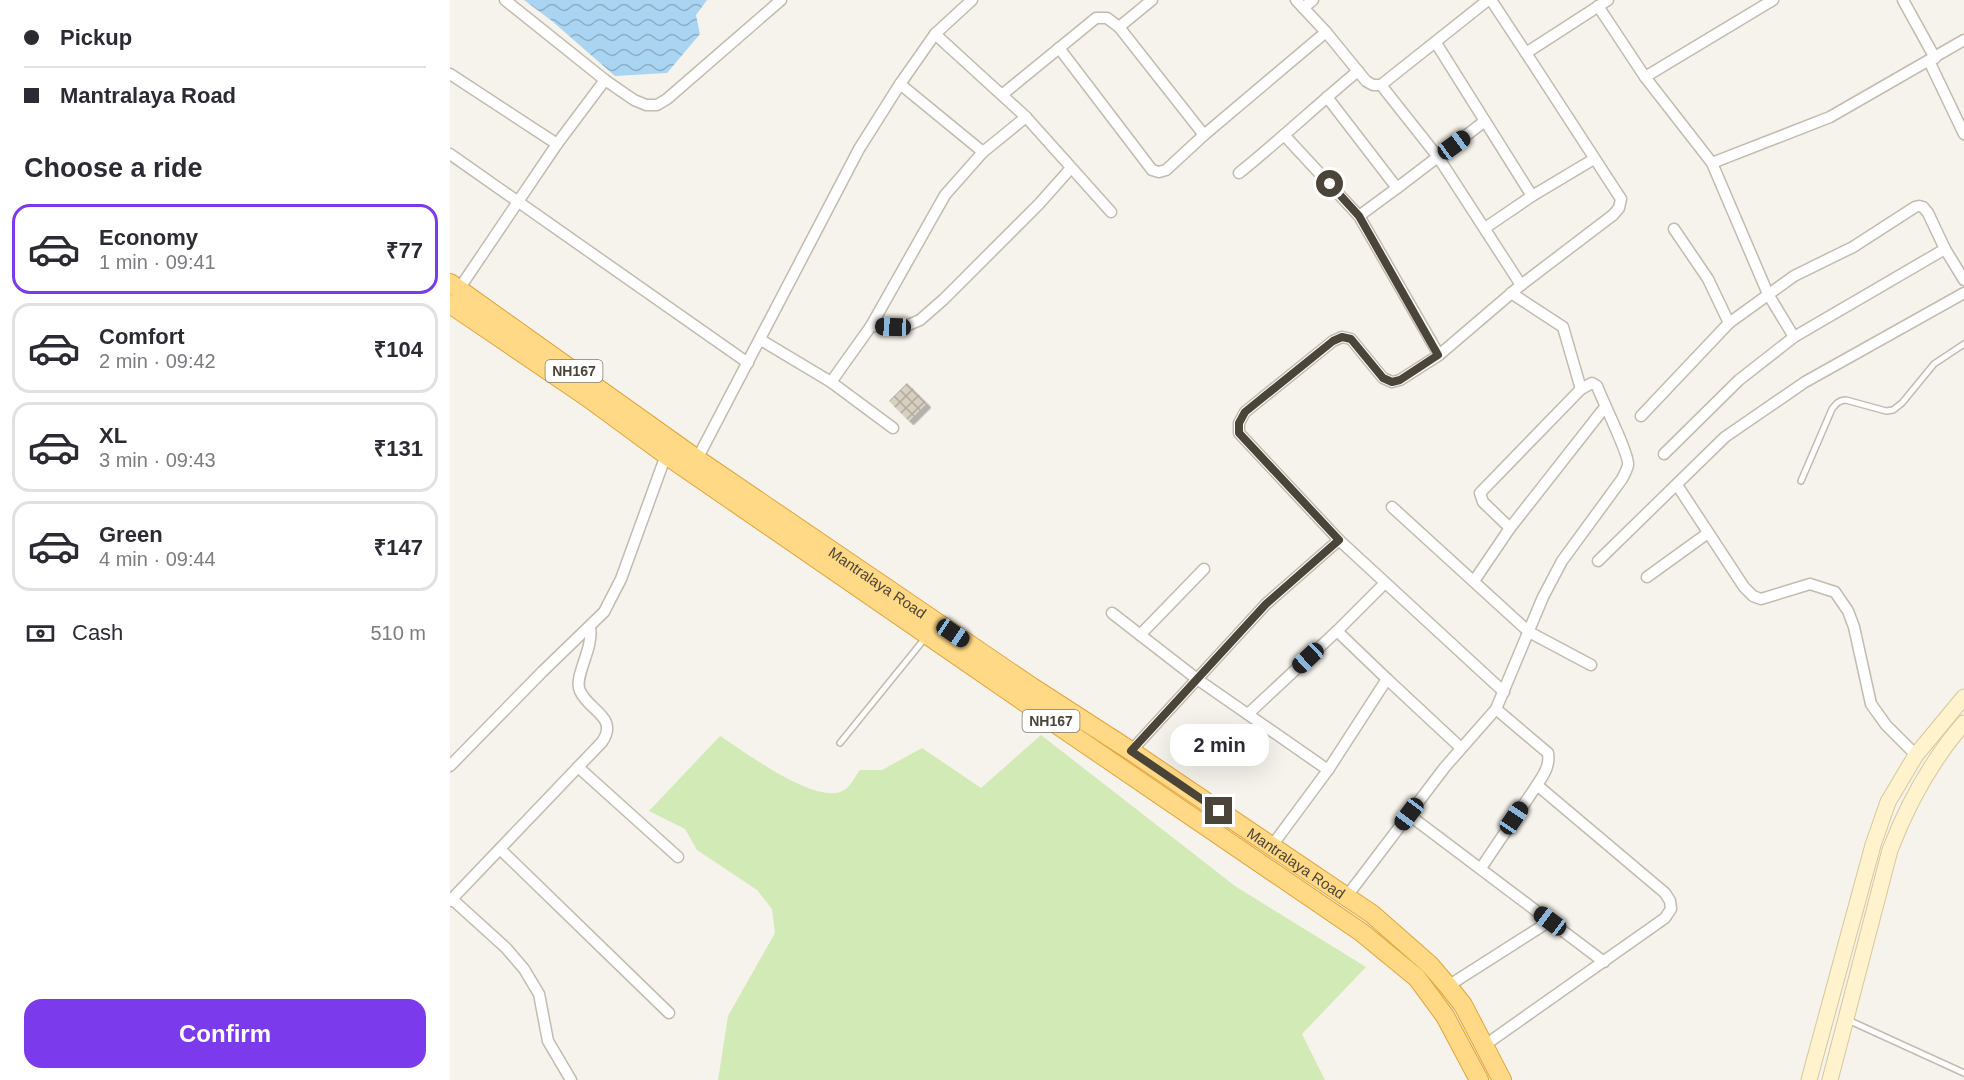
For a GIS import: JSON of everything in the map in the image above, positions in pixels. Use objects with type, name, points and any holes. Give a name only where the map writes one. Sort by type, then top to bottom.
[{"type":"highway","name":"NH167","points":[[453,292],[587,397],[666,455],[693,465],[927,635],[1361,932],[1417,978],[1445,1016],[1479,1080]]},
{"type":"highway","name":"Mantralaya Road","points":[[453,292],[693,465],[1131,751],[1347,896],[1430,964],[1463,1005],[1502,1080]]},
{"type":"main road","points":[[1809,1080],[1873,845],[1888,802],[1916,755],[1964,697]]},
{"type":"main road","points":[[1830,1080],[1890,850],[1918,786],[1943,747],[1964,723]]},
{"type":"street","points":[[505,0],[605,80],[634,100],[646,105],[657,105],[667,99],[781,0]]},
{"type":"street","points":[[693,465],[761,340],[801,257],[859,149],[935,34],[972,0]]},
{"type":"street","points":[[1119,27],[1152,0]]},
{"type":"street","points":[[1313,0],[1299,4],[1326,32],[1366,81],[1373,85],[1381,85],[1490,0],[1621,199],[1619,208],[1613,215],[1521,285],[1438,355],[1400,380],[1392,382],[1383,378],[1351,339],[1342,337],[1333,341],[1245,412],[1239,423],[1239,433],[1339,540],[1504,692]]},
{"type":"street","points":[[1526,53],[1608,0]]},
{"type":"street","points":[[1646,76],[1773,0]]},
{"type":"street","points":[[1903,0],[1932,59],[1964,134]]},
{"type":"street","points":[[1598,6],[1646,76],[1712,163],[1768,294],[1794,337]]},
{"type":"street","points":[[1004,94],[1096,18],[1107,18],[1119,27],[1204,135]]},
{"type":"street","points":[[1059,48],[1152,170],[1159,172],[1166,170],[1326,32]]},
{"type":"street","points":[[935,34],[1004,94],[1111,212]]},
{"type":"street","points":[[1712,163],[1830,117],[1964,40]]},
{"type":"street","points":[[1436,43],[1532,196]]},
{"type":"street","points":[[1239,173],[1285,136],[1358,71]]},
{"type":"street","points":[[450,74],[557,144]]},
{"type":"street","points":[[453,292],[605,80]]},
{"type":"street","points":[[900,84],[983,152]]},
{"type":"street","points":[[1381,85],[1438,157],[1521,285]]},
{"type":"street","points":[[1327,97],[1397,188]]},
{"type":"street","points":[[831,382],[871,326],[945,195],[983,152],[1026,117]]},
{"type":"street","points":[[1359,216],[1485,121]]},
{"type":"street","points":[[1285,136],[1359,216],[1438,355]]},
{"type":"street","points":[[450,154],[748,363]]},
{"type":"street","points":[[1485,228],[1532,196],[1594,159]]},
{"type":"street","points":[[871,326],[906,326],[920,320],[1039,204],[1071,168]]},
{"type":"street","points":[[1641,416],[1729,323],[1794,276],[1853,247],[1919,206],[1928,213],[1945,249],[1964,280]]},
{"type":"street","points":[[1674,229],[1708,279],[1729,323]]},
{"type":"street","points":[[1664,454],[1739,380],[1794,337],[1945,249]]},
{"type":"street","points":[[1511,293],[1563,327],[1581,389]]},
{"type":"street","points":[[1598,561],[1725,437],[1805,382],[1964,293]]},
{"type":"street","points":[[761,340],[831,382],[893,428]]},
{"type":"street","points":[[1347,896],[1445,767],[1496,709],[1543,597],[1562,561],[1622,479],[1629,464],[1626,452],[1597,386],[1592,383],[1581,389],[1480,493],[1483,502],[1510,528]]},
{"type":"street","points":[[1474,581],[1510,528],[1605,406]]},
{"type":"street","points":[[450,766],[604,612],[614,596],[666,455]]},
{"type":"street","points":[[1677,485],[1744,587],[1753,596],[1761,599],[1810,584],[1835,592],[1848,611],[1854,627],[1871,704],[1886,725],[1916,755]]},
{"type":"street","points":[[1392,507],[1529,632],[1591,665]]},
{"type":"street","points":[[1647,577],[1708,533]]},
{"type":"street","points":[[1131,751],[1266,604],[1339,540]]},
{"type":"street","points":[[1140,635],[1204,569]]},
{"type":"street","points":[[1248,714],[1385,583]]},
{"type":"street","points":[[1112,613],[1197,679],[1328,770]]},
{"type":"street","points":[[571,1080],[548,1041],[539,994],[524,969],[506,948],[451,900],[608,733],[608,726],[604,718],[580,692],[578,684],[590,647],[592,637],[590,627]]},
{"type":"street","points":[[1337,631],[1461,748]]},
{"type":"street","points":[[1271,847],[1328,770],[1387,679]]},
{"type":"street","points":[[1481,868],[1546,772],[1549,761],[1548,753],[1496,709]]},
{"type":"street","points":[[578,767],[678,856]]},
{"type":"street","points":[[1485,1045],[1665,918],[1671,909],[1665,893],[1537,785]]},
{"type":"street","points":[[1409,814],[1604,962]]},
{"type":"street","points":[[500,849],[669,1013]]},
{"type":"street","points":[[1448,986],[1550,921]]},
{"type":"lane","points":[[1801,481],[1836,403],[1846,400],[1886,411],[1893,410],[1902,403],[1934,364],[1964,344]]},
{"type":"lane","points":[[840,743],[927,635]]},
{"type":"lane","points":[[1846,1019],[1964,1073]]},
{"type":"green space","points":[[1041,735],[1235,886],[1366,967],[1302,1034],[1325,1080],[718,1080],[728,1016],[775,933],[772,909],[757,890],[697,850],[685,829],[649,811],[720,736],[782,776],[819,791],[834,793],[846,789],[860,770],[882,770],[922,748],[981,788]]},
{"type":"water","points":[[524,0],[707,0],[696,15],[700,34],[667,73],[615,76],[552,21]]},
{"type":"building","points":[[907,383],[927,403],[909,421],[889,401]]},
{"type":"route","points":[[1219,811],[1131,751],[1266,604],[1339,540],[1239,433],[1239,423],[1245,412],[1333,341],[1342,337],[1351,339],[1383,378],[1392,382],[1400,380],[1438,355],[1359,216],[1330,184]]}]
